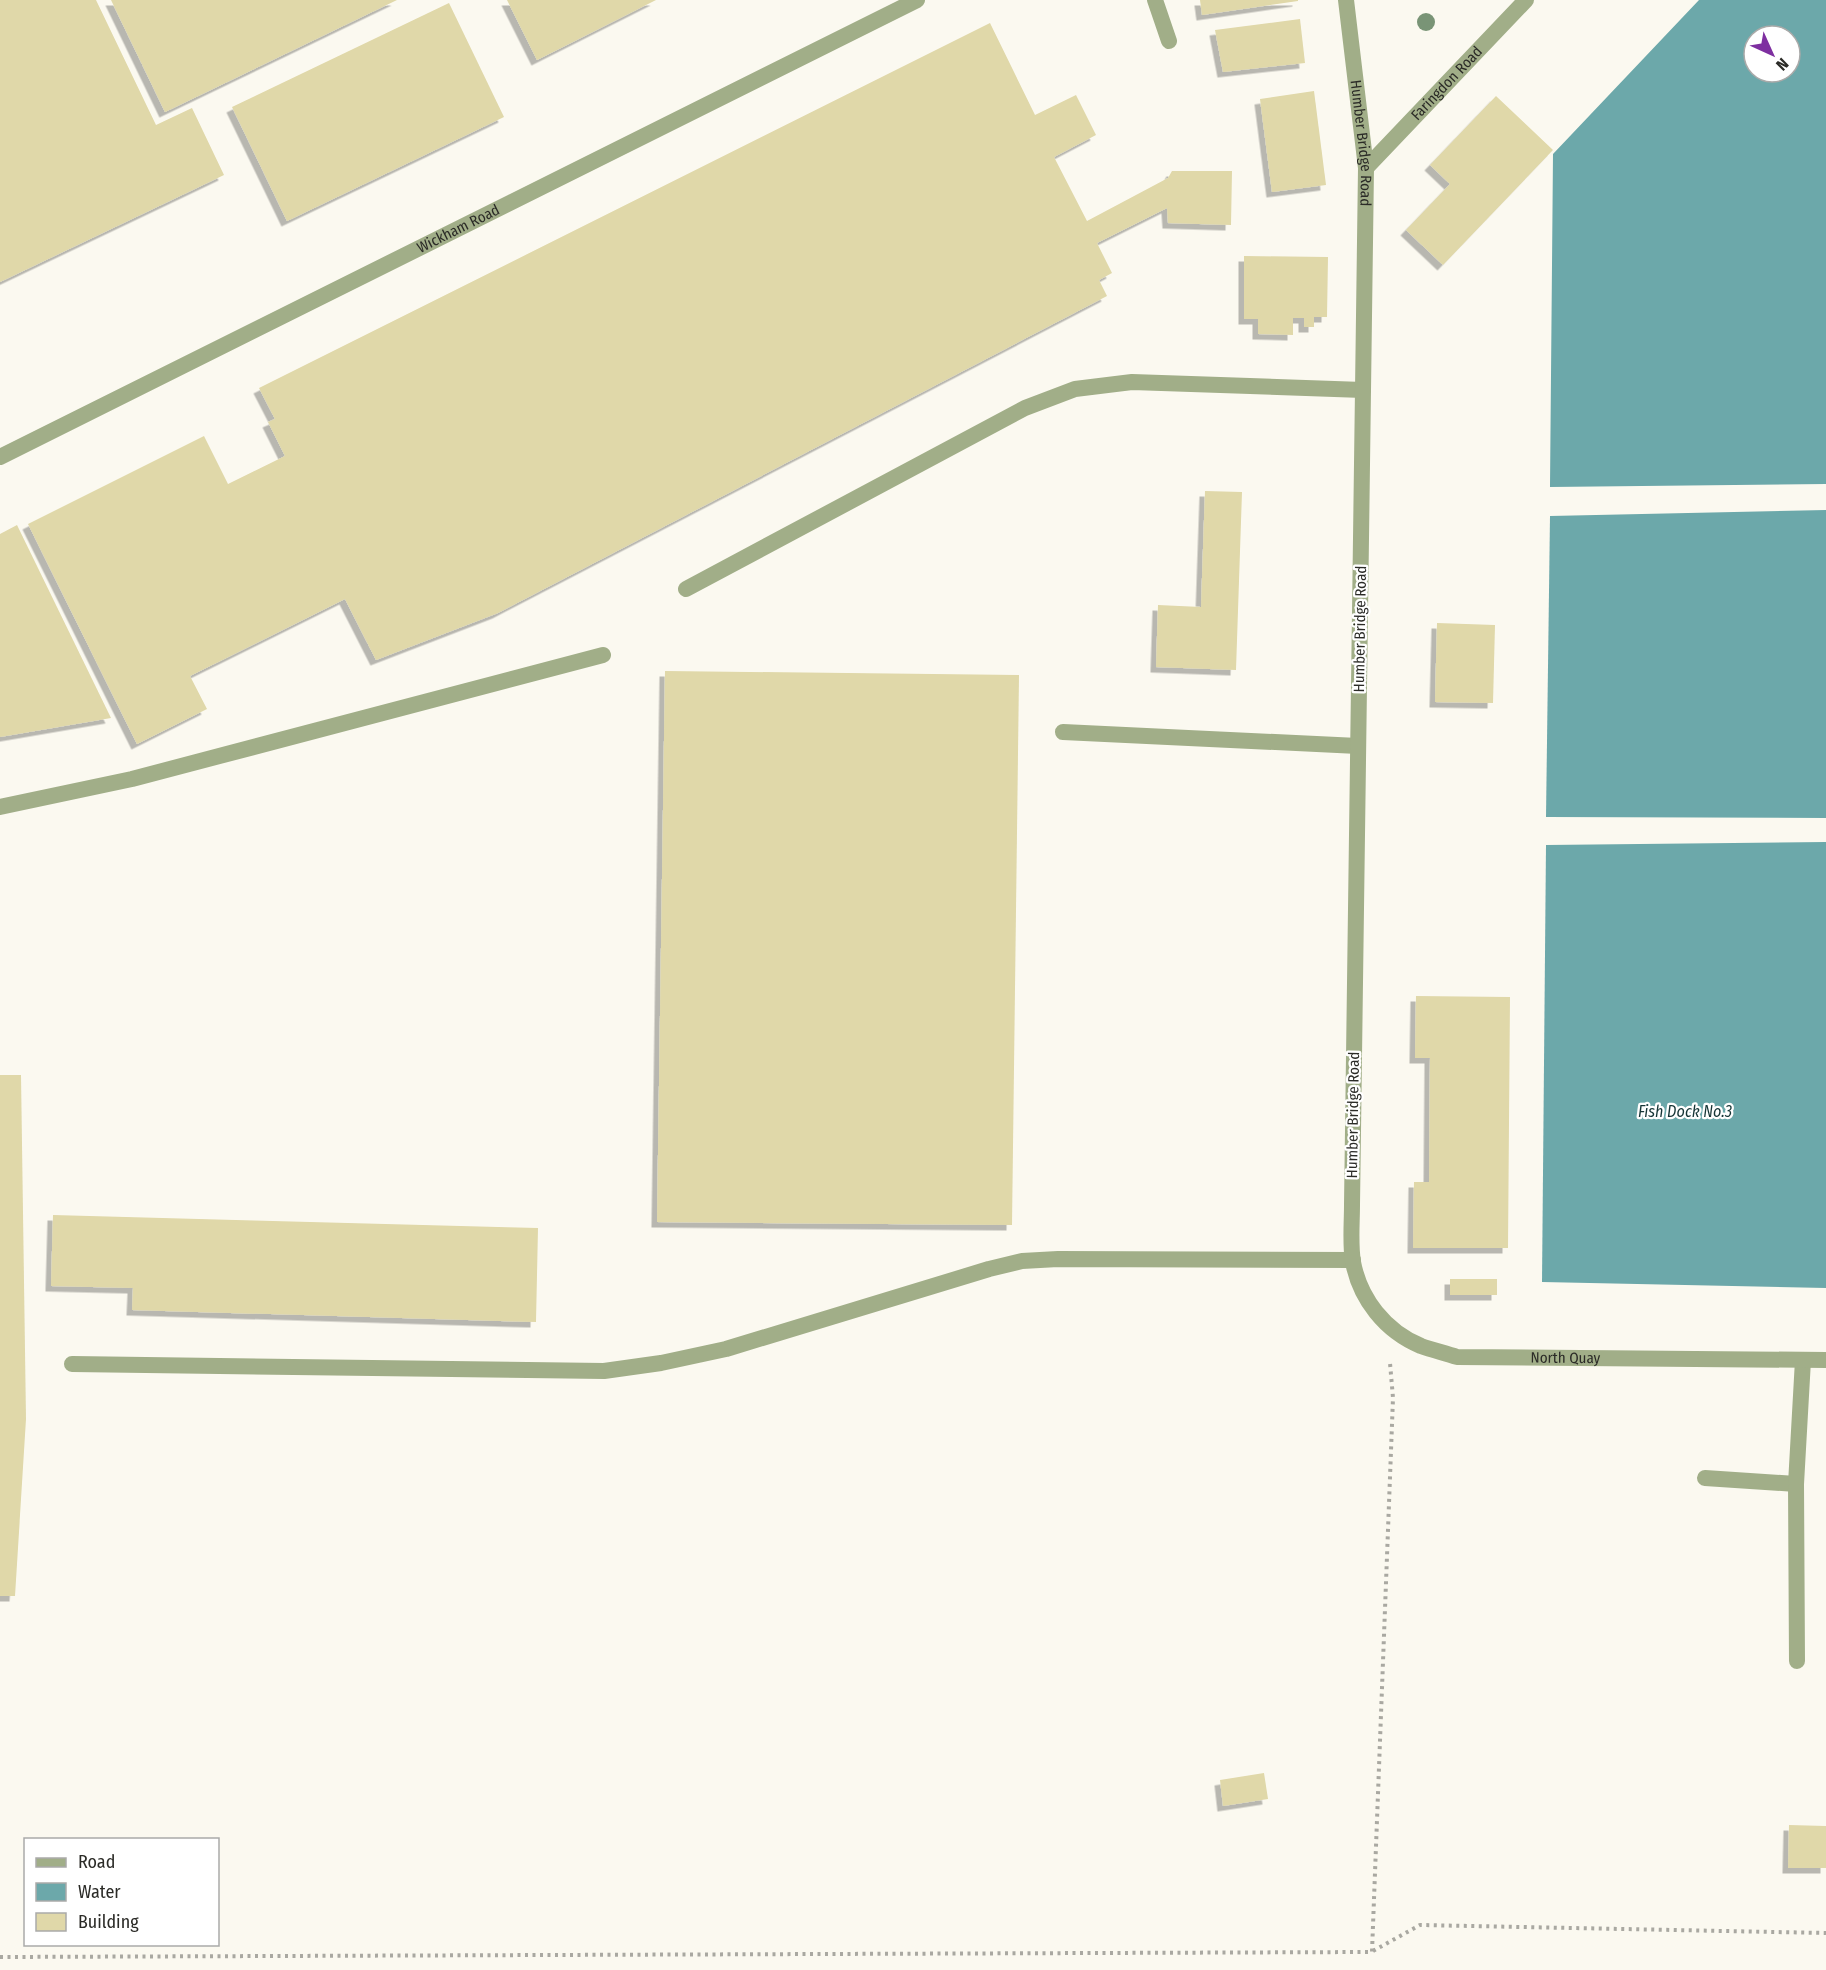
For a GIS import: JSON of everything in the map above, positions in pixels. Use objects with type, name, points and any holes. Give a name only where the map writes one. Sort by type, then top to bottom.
[{"type":"street","name":"Wickham Road","points":[[0,457],[917,0]]},
{"type":"street","points":[[1155,0],[1169,41]]},
{"type":"street","name":"Humber Bridge Road","points":[[1346,0],[1366,168],[1353,1260]]},
{"type":"street","name":"Faringdon Road","points":[[1366,168],[1526,0]]},
{"type":"street","points":[[686,590],[1025,408],[1075,389],[1132,382],[1363,390]]},
{"type":"street","points":[[0,807],[132,779],[603,655]]},
{"type":"street","points":[[1063,732],[1358,746]]},
{"type":"street","points":[[72,1364],[604,1371],[661,1363],[726,1349],[1022,1261],[1058,1259],[1353,1260]]},
{"type":"street","name":"North Quay","points":[[1353,1260],[1361,1291],[1386,1322],[1396,1331],[1420,1345],[1457,1357],[1826,1360]]},
{"type":"street","points":[[1797,1661],[1796,1485],[1803,1360]]},
{"type":"street","points":[[1706,1478],[1796,1485]]},
{"type":"path","points":[[1372,1952],[1393,1398],[1386,1322]]},
{"type":"path","points":[[0,1957],[1372,1952],[1420,1924],[1826,1933]]},
{"type":"water","points":[[1699,0],[1826,0],[1826,484],[1550,487],[1553,154]]},
{"type":"water","points":[[1826,510],[1826,818],[1546,817],[1550,516]]},
{"type":"water","name":"Fish Dock No.3","points":[[1826,842],[1826,1288],[1542,1282],[1546,845]]},
{"type":"building","points":[[0,0],[96,0],[156,125],[192,108],[224,175],[0,282]]},
{"type":"building","points":[[111,0],[397,0],[165,112]]},
{"type":"building","points":[[507,0],[656,0],[537,60]]},
{"type":"building","points":[[1200,0],[1298,0],[1298,1],[1202,15]]},
{"type":"building","points":[[449,3],[504,117],[287,221],[232,107]]},
{"type":"building","points":[[1300,19],[1305,63],[1223,72],[1215,30]]},
{"type":"building","points":[[990,23],[1035,115],[1076,95],[1096,135],[1054,157],[1087,221],[1168,178],[1172,171],[1232,171],[1231,225],[1168,223],[1167,208],[1097,243],[1112,273],[1099,280],[1107,296],[498,613],[376,660],[345,599],[190,676],[207,709],[137,744],[28,524],[204,436],[228,484],[285,456],[268,422],[275,419],[259,388]]},
{"type":"building","points":[[1314,91],[1326,185],[1272,192],[1260,99]]},
{"type":"building","points":[[1496,96],[1553,150],[1443,265],[1406,230],[1450,184],[1430,165]]},
{"type":"building","points":[[1244,256],[1328,257],[1327,317],[1314,317],[1314,327],[1304,327],[1304,318],[1293,318],[1293,335],[1258,334],[1258,319],[1244,319]]},
{"type":"building","points":[[1205,491],[1242,492],[1236,670],[1156,667],[1158,605],[1201,607]]},
{"type":"building","points":[[17,525],[111,718],[0,737],[0,534]]},
{"type":"building","points":[[1437,623],[1495,625],[1493,703],[1435,702]]},
{"type":"building","points":[[665,671],[1019,675],[1012,1225],[657,1222]]},
{"type":"building","points":[[1416,996],[1510,997],[1508,1248],[1413,1248],[1414,1182],[1429,1182],[1430,1058],[1415,1058]]},
{"type":"building","points":[[0,1075],[21,1075],[26,1419],[15,1596],[0,1596]]},
{"type":"building","points":[[53,1215],[538,1228],[536,1322],[132,1310],[133,1288],[51,1286]]},
{"type":"building","points":[[1450,1279],[1497,1279],[1497,1295],[1450,1295]]},
{"type":"building","points":[[1264,1773],[1268,1799],[1223,1806],[1220,1780]]},
{"type":"building","points":[[1789,1825],[1826,1826],[1826,1868],[1788,1868]]}]
